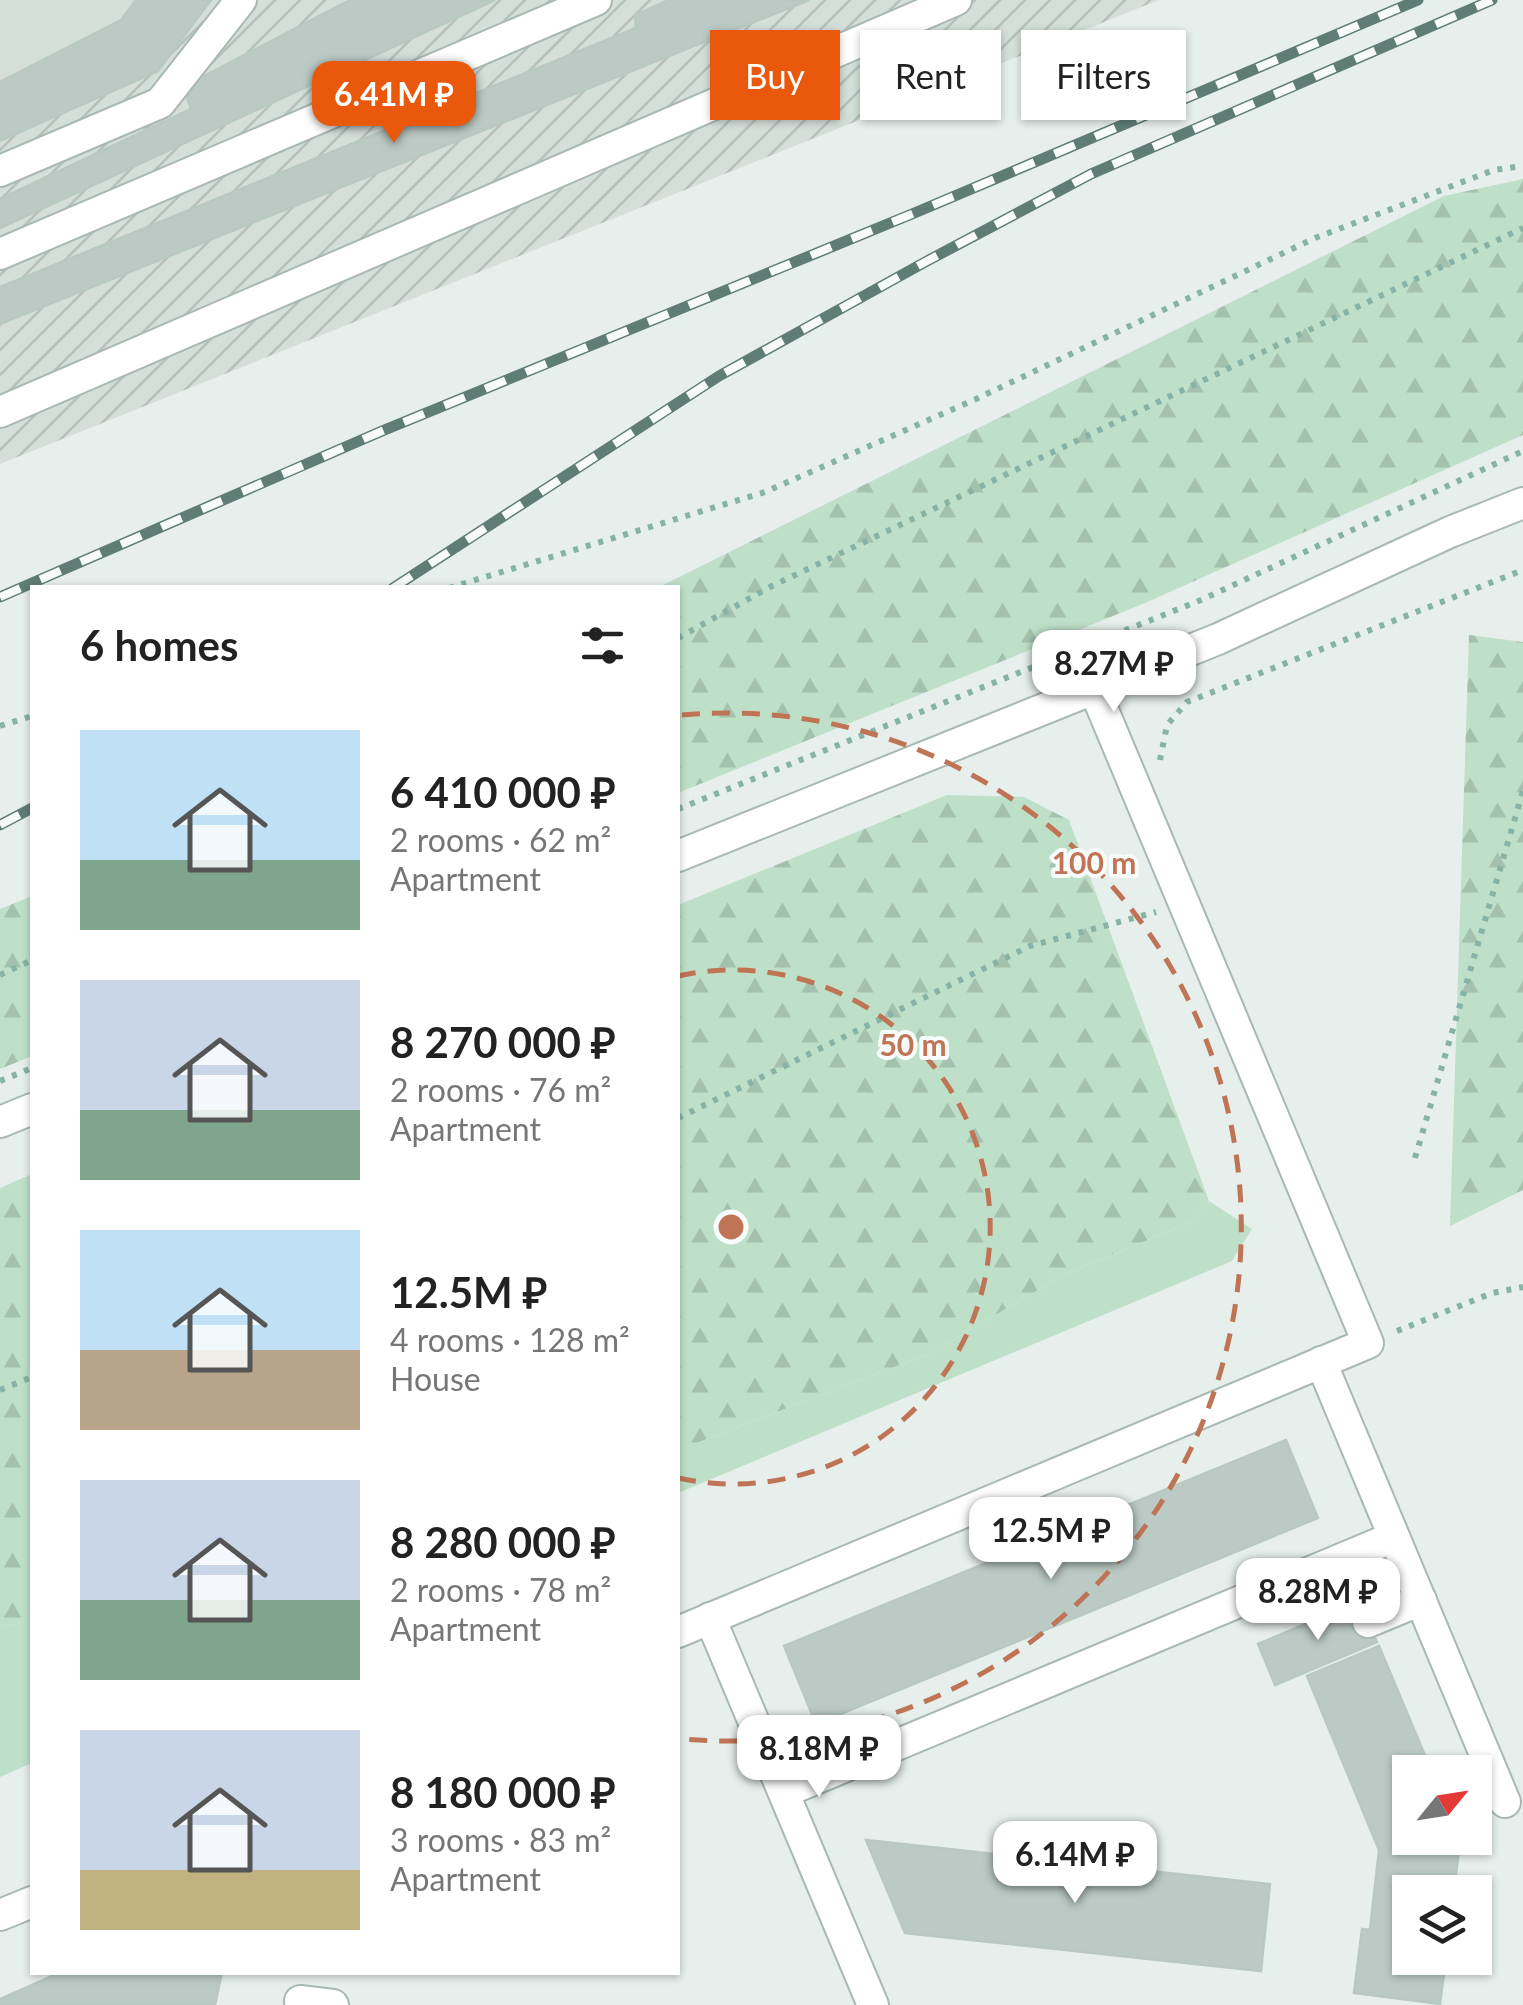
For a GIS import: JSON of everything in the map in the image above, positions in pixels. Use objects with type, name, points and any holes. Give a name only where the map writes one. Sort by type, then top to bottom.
[{"type":"street","points":[[0,171],[160,102],[240,0]]},
{"type":"street","points":[[0,254],[596,0]]},
{"type":"street","points":[[0,412],[956,0]]},
{"type":"street","points":[[680,855],[1095,690],[1523,504]]},
{"type":"street","points":[[680,1631],[1368,1342],[1095,690]]},
{"type":"street","points":[[0,1122],[30,1110]]},
{"type":"street","points":[[1321,1362],[1505,1802]]},
{"type":"street","points":[[784,1792],[1394,1537]]},
{"type":"street","points":[[1368,1622],[1421,1600]]},
{"type":"street","points":[[710,1618],[873,2005]]},
{"type":"street","points":[[0,1916],[30,1903]]},
{"type":"street","points":[[301,1993],[333,2005]]},
{"type":"path","points":[[459,585],[782,484],[976,399],[1316,238],[1494,170],[1523,166]]},
{"type":"path","points":[[680,637],[772,586],[1523,228]]},
{"type":"path","points":[[680,808],[1202,600],[1523,451]]},
{"type":"path","points":[[1162,776],[1160,762],[1167,725],[1187,702],[1523,570]]},
{"type":"path","points":[[0,726],[30,717]]},
{"type":"path","points":[[1415,1158],[1523,791]]},
{"type":"path","points":[[680,1117],[1030,946],[1172,908]]},
{"type":"path","points":[[0,975],[30,961]]},
{"type":"path","points":[[0,1081],[30,1069]]},
{"type":"path","points":[[1368,1342],[1492,1294],[1523,1287]]},
{"type":"path","points":[[0,1390],[30,1379]]},
{"type":"shaded area","points":[[0,0],[136,0],[121,20],[0,82]]},
{"type":"shaded area","points":[[136,0],[1159,0],[1084,30],[1021,30],[1021,55],[1001,63],[1001,30],[860,30],[860,120],[0,464],[0,82],[121,20]]},
{"type":"green space","points":[[1523,179],[1523,435],[1145,603],[680,792],[680,585],[663,585],[1444,196]]},
{"type":"green space","points":[[1469,635],[1523,642],[1523,1190],[1450,1226]]},
{"type":"green space","points":[[947,795],[1024,797],[1069,820],[1209,1201],[1189,1223],[1065,1274],[931,1353],[680,1449],[680,904]]},
{"type":"green space","points":[[30,897],[30,1057],[0,1069],[0,909]]},
{"type":"green space","points":[[30,1175],[30,1621],[0,1627],[0,1188]]},
{"type":"green space","points":[[1209,1201],[1252,1229],[1232,1261],[680,1492],[680,1449],[931,1353],[1065,1274],[1189,1223]]},
{"type":"green space","points":[[30,1621],[30,1764],[0,1777],[0,1627]]},
{"type":"building","points":[[136,0],[211,0],[158,71],[0,141],[0,82],[121,20]]},
{"type":"building","points":[[350,0],[495,0],[0,228],[0,199],[191,109],[183,87]]},
{"type":"building","points":[[669,0],[809,0],[734,30],[710,30],[710,40],[0,324],[0,287],[636,28],[635,15]]},
{"type":"building","points":[[1286,1440],[1318,1518],[816,1724],[784,1646]]},
{"type":"building","points":[[1360,1601],[1377,1642],[1275,1685],[1258,1644]]},
{"type":"building","points":[[1379,1646],[1425,1755],[1392,1755],[1392,1855],[1458,1855],[1456,1875],[1392,1875],[1392,1975],[1444,1975],[1440,2004],[1354,1993],[1362,1929],[1370,1930],[1379,1850],[1307,1676]]},
{"type":"building","points":[[866,1840],[1270,1884],[1261,1971],[905,1933]]},
{"type":"building","points":[[54,1975],[221,1975],[215,2005],[0,2005],[0,1999]]},
{"type":"railway","points":[[0,597],[382,431],[912,214],[1418,0]]},
{"type":"railway","points":[[398,585],[719,376],[927,261],[1091,174],[1492,0]]},
{"type":"railway","points":[[0,825],[30,809]]}]
